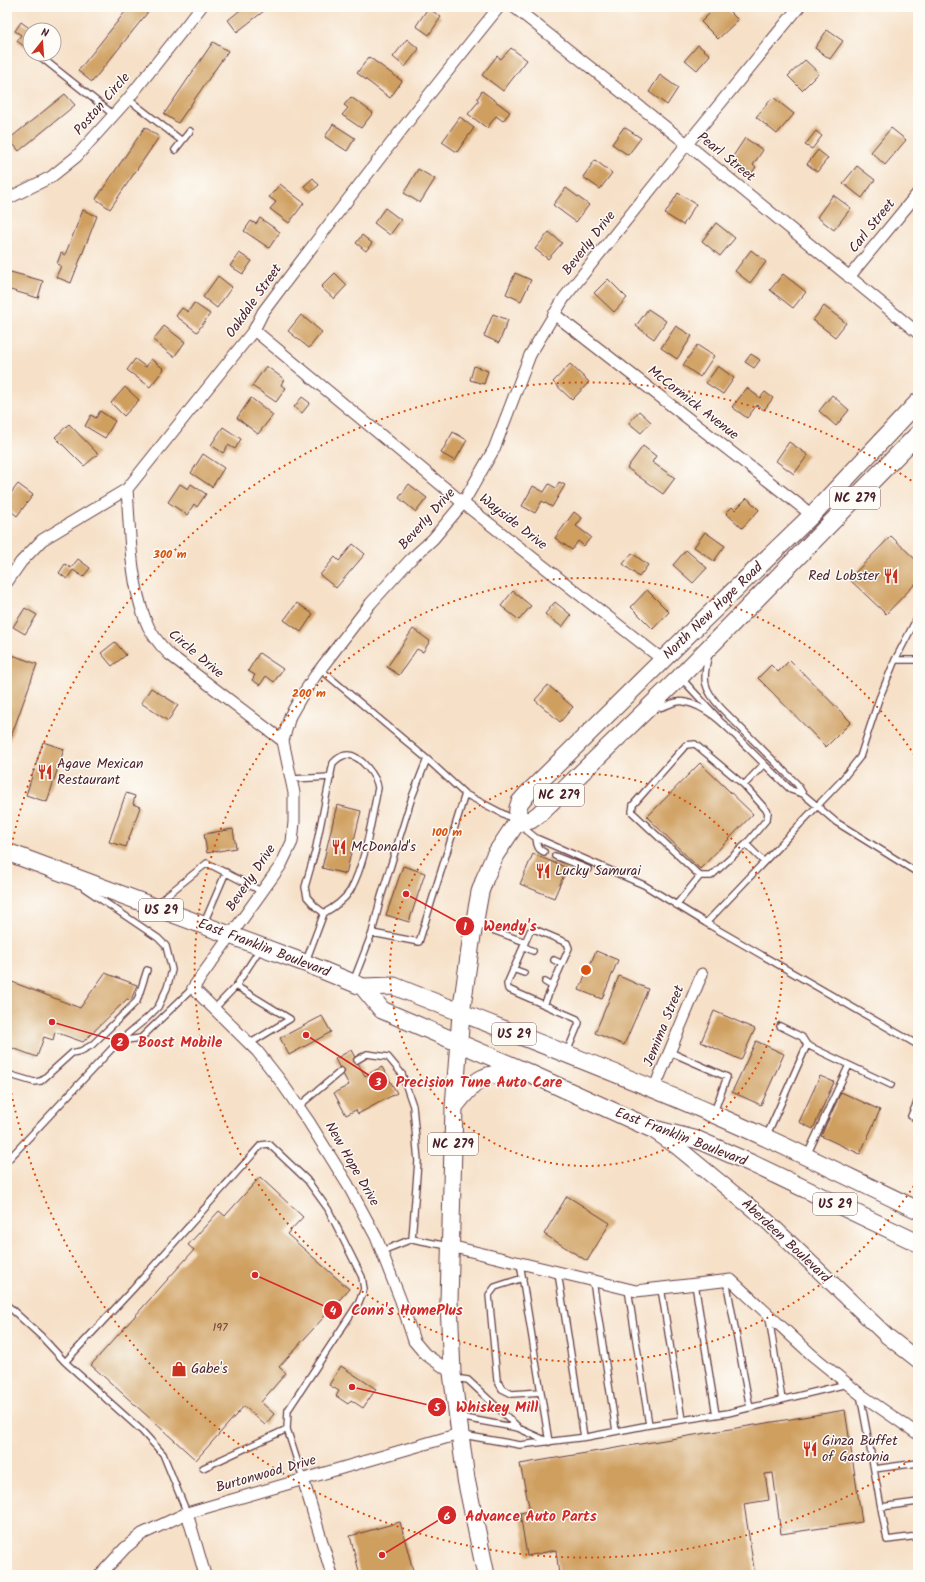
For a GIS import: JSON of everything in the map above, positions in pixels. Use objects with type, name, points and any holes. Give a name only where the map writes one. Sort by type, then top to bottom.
[{"type":"main road","name":"North New Hope Road","points":[[461,1014],[474,923],[485,878],[495,855],[517,822],[520,802],[692,631],[812,515],[918,402]]},
{"type":"main road","name":"North New Hope Road","points":[[517,822],[535,818],[680,677],[915,438]]},
{"type":"main road","points":[[680,677],[681,663],[692,644],[692,631]]},
{"type":"main road","name":"East Franklin Boulevard","points":[[7,852],[306,963],[358,985],[394,986],[461,1014],[654,1089],[713,1114],[766,1137],[918,1210]]},
{"type":"main road","name":"East Franklin Boulevard","points":[[358,985],[382,1010],[529,1073],[650,1128],[698,1140],[753,1164],[918,1243]]},
{"type":"main road","name":"NC 279","points":[[461,1014],[454,1107],[450,1246],[449,1302],[452,1375],[466,1479],[486,1575]]},
{"type":"main road","points":[[454,1107],[469,1087],[480,1079],[492,1074],[529,1073]]},
{"type":"main road","name":"Aberdeen Boulevard","points":[[650,1128],[676,1146],[766,1220],[886,1336],[918,1360]]},
{"type":"street","name":"Poston Circle","points":[[7,199],[51,177],[76,157],[128,99],[201,7]]},
{"type":"street","name":"Oakdale Street","points":[[7,582],[21,562],[42,540],[127,490],[254,330],[263,312],[336,214],[446,71],[499,7]]},
{"type":"street","name":"Pearl Street","points":[[514,7],[687,144],[918,332]]},
{"type":"street","name":"Beverly Drive","points":[[193,988],[281,865],[292,842],[294,822],[292,779],[283,741],[290,716],[301,697],[320,669],[371,603],[410,560],[433,539],[463,503],[494,450],[530,355],[564,298],[799,7]]},
{"type":"street","name":"Carl Street","points":[[849,277],[918,193]]},
{"type":"street","name":"McCormick Avenue","points":[[554,314],[812,515]]},
{"type":"street","name":"Wayside Drive","points":[[254,330],[463,503],[663,660]]},
{"type":"street","name":"Circle Drive","points":[[127,490],[133,565],[145,619],[154,638],[169,654],[283,741]]},
{"type":"street","name":"Jemima Street","points":[[654,1089],[702,974]]},
{"type":"street","name":"New Hope Drive","points":[[193,988],[249,1044],[279,1079],[299,1106],[348,1185],[376,1236],[401,1301],[414,1341],[426,1354],[452,1375]]},
{"type":"street","points":[[450,1246],[636,1291],[732,1280],[812,1355],[860,1394],[918,1434]]},
{"type":"street","name":"Burtonwood Drive","points":[[100,1575],[125,1548],[142,1534],[187,1513],[459,1434]]},
{"type":"street","points":[[303,1479],[332,1575]]},
{"type":"street","points":[[187,1513],[205,1575]]},
{"type":"lane","points":[[47,62],[114,115]]},
{"type":"lane","points":[[128,99],[182,141]]},
{"type":"lane","points":[[175,150],[190,131]]},
{"type":"lane","points":[[706,923],[840,782],[860,757],[879,699],[895,660],[918,616]]},
{"type":"lane","points":[[712,644],[704,677],[708,691],[722,709],[797,784],[803,794]]},
{"type":"lane","points":[[895,660],[918,660]]},
{"type":"lane","points":[[320,669],[427,759],[465,794],[517,822],[536,838],[644,885],[706,923],[918,1045]]},
{"type":"lane","points":[[680,677],[718,717],[720,722]]},
{"type":"lane","points":[[648,708],[659,709],[672,702],[685,702],[697,706],[720,722],[791,790],[803,794],[836,822],[918,873]]},
{"type":"lane","points":[[695,744],[744,785],[768,812],[767,819],[746,844],[711,876],[700,876],[632,812],[633,805],[686,745],[695,744]]},
{"type":"lane","points":[[306,963],[324,913],[331,909],[349,892],[360,869],[378,788],[377,781],[369,769],[356,758],[348,755],[338,757],[334,763],[315,852],[305,887],[307,897],[324,913]]},
{"type":"lane","points":[[358,985],[386,881],[412,797],[427,759]]},
{"type":"lane","points":[[744,785],[764,764]]},
{"type":"lane","points":[[292,779],[331,777]]},
{"type":"lane","points":[[372,933],[419,942],[465,794]]},
{"type":"lane","points":[[536,838],[537,846],[544,852]]},
{"type":"lane","points":[[746,844],[764,862]]},
{"type":"lane","points":[[555,856],[588,869]]},
{"type":"lane","points":[[152,906],[207,863],[261,891]]},
{"type":"lane","points":[[7,1161],[119,1041],[158,1007],[167,988],[172,970],[166,946],[158,938],[59,871]]},
{"type":"lane","points":[[203,925],[226,872]]},
{"type":"lane","points":[[676,905],[700,876]]},
{"type":"lane","points":[[474,923],[524,944],[533,951]]},
{"type":"lane","points":[[544,1005],[569,948],[567,944],[534,929],[530,931],[513,969],[507,984],[508,989],[544,1005],[577,1019],[579,1023],[566,1054]]},
{"type":"lane","points":[[214,1009],[236,986],[261,947]]},
{"type":"lane","points":[[554,960],[562,964]]},
{"type":"lane","points":[[513,969],[524,973]]},
{"type":"lane","points":[[7,1074],[34,1082],[41,1081],[72,1052],[81,1051],[92,1046],[137,1001],[147,970]]},
{"type":"lane","points":[[545,982],[552,986]]},
{"type":"lane","points":[[236,986],[290,1019],[249,1044]]},
{"type":"lane","points":[[119,1041],[141,1038],[193,988]]},
{"type":"lane","points":[[780,1026],[802,1036],[807,1045],[892,1086]]},
{"type":"lane","points":[[766,1137],[807,1045]]},
{"type":"lane","points":[[670,1052],[727,1077],[713,1114]]},
{"type":"lane","points":[[357,1060],[367,1054],[388,1057],[402,1074],[413,1106],[418,1161],[412,1239]]},
{"type":"lane","points":[[806,1157],[849,1065]]},
{"type":"lane","points":[[299,1106],[342,1071]]},
{"type":"lane","points":[[918,1100],[911,1116],[918,1119]]},
{"type":"lane","points":[[65,1362],[133,1289],[261,1145],[269,1144],[306,1180],[328,1209],[362,1277],[364,1288],[359,1302],[288,1410],[287,1429],[303,1479]]},
{"type":"lane","points":[[382,1251],[412,1239],[450,1246]]},
{"type":"lane","points":[[520,1263],[549,1442]]},
{"type":"lane","points":[[558,1273],[584,1437]]},
{"type":"lane","points":[[523,1278],[495,1287],[489,1295],[497,1380],[502,1389],[512,1394],[541,1392]]},
{"type":"lane","points":[[593,1280],[616,1431]]},
{"type":"lane","points":[[726,1280],[750,1408]]},
{"type":"lane","points":[[695,1284],[716,1415]]},
{"type":"lane","points":[[661,1288],[682,1420]]},
{"type":"lane","points":[[628,1289],[649,1425]]},
{"type":"lane","points":[[7,1305],[41,1336],[65,1362],[142,1431],[163,1454],[187,1513]]},
{"type":"lane","points":[[768,1314],[782,1400]]},
{"type":"lane","points":[[452,1375],[468,1380],[518,1428]]},
{"type":"lane","points":[[459,1434],[520,1445],[549,1442],[716,1415],[848,1384]]},
{"type":"lane","points":[[860,1394],[887,1540],[918,1536]]},
{"type":"lane","points":[[457,1417],[518,1428],[549,1442]]},
{"type":"lane","points":[[203,1468],[287,1429]]},
{"type":"lane","points":[[874,1469],[918,1463]]},
{"type":"lane","points":[[881,1507],[918,1502]]},
{"type":"building","points":[[129,7],[152,7],[92,82],[78,71]]},
{"type":"building","points":[[244,7],[269,7],[237,32],[228,20]]},
{"type":"building","points":[[716,7],[725,7],[738,20],[718,39],[701,22]]},
{"type":"building","points":[[428,8],[441,17],[429,35],[416,26]]},
{"type":"building","points":[[21,22],[22,23],[22,45],[17,41],[21,35],[15,31]]},
{"type":"building","points":[[827,30],[843,41],[830,59],[815,48]]},
{"type":"building","points":[[407,39],[419,49],[405,67],[393,57]]},
{"type":"building","points":[[213,42],[228,51],[178,123],[164,114]]},
{"type":"building","points":[[698,45],[710,55],[697,70],[685,60]]},
{"type":"building","points":[[511,48],[527,60],[503,91],[482,75],[497,56],[501,59]]},
{"type":"building","points":[[369,57],[402,81],[390,98],[357,73]]},
{"type":"building","points":[[805,60],[819,73],[802,90],[788,76]]},
{"type":"building","points":[[660,75],[678,88],[667,105],[649,92]]},
{"type":"building","points":[[482,91],[510,112],[503,121],[496,116],[487,128],[468,114],[479,101],[477,99]]},
{"type":"building","points":[[65,94],[75,105],[19,151],[9,139]]},
{"type":"building","points":[[351,97],[373,113],[361,128],[342,115],[348,108],[344,105]]},
{"type":"building","points":[[773,97],[794,114],[777,134],[756,117]]},
{"type":"building","points":[[460,117],[474,128],[457,152],[442,142]]},
{"type":"building","points":[[333,124],[355,138],[347,151],[325,137]]},
{"type":"building","points":[[145,127],[159,137],[110,209],[96,199]]},
{"type":"building","points":[[624,127],[641,138],[628,155],[612,144]]},
{"type":"building","points":[[891,128],[906,140],[885,165],[871,152]]},
{"type":"building","points":[[816,131],[822,136],[812,149],[805,145]]},
{"type":"building","points":[[745,138],[763,150],[753,165],[756,167],[751,174],[730,161]]},
{"type":"building","points":[[818,150],[828,158],[817,172],[807,164]]},
{"type":"building","points":[[595,160],[612,173],[600,189],[583,177]]},
{"type":"building","points":[[857,166],[875,180],[862,198],[843,183]]},
{"type":"building","points":[[418,169],[435,179],[420,203],[404,193]]},
{"type":"building","points":[[313,178],[319,185],[311,192],[304,186]]},
{"type":"building","points":[[280,184],[304,203],[289,223],[270,209],[276,202],[269,197]]},
{"type":"building","points":[[566,188],[589,205],[576,222],[553,205]]},
{"type":"building","points":[[678,193],[696,204],[683,225],[665,214]]},
{"type":"building","points":[[833,195],[851,208],[834,230],[817,217]]},
{"type":"building","points":[[385,208],[401,220],[390,235],[374,223]]},
{"type":"building","points":[[83,210],[97,216],[71,283],[56,277],[61,266],[57,264],[61,253],[65,255]]},
{"type":"building","points":[[260,218],[280,232],[269,248],[244,231],[251,221],[256,224]]},
{"type":"building","points":[[716,223],[735,238],[720,256],[702,241]]},
{"type":"building","points":[[549,232],[562,243],[548,259],[535,249]]},
{"type":"building","points":[[362,235],[372,243],[366,251],[356,243]]},
{"type":"building","points":[[751,250],[766,262],[750,283],[735,271]]},
{"type":"building","points":[[239,253],[252,261],[243,274],[230,266]]},
{"type":"building","points":[[7,271],[43,281],[38,298],[7,289]]},
{"type":"building","points":[[335,273],[347,285],[334,299],[321,287]]},
{"type":"building","points":[[515,273],[531,280],[521,301],[506,294]]},
{"type":"building","points":[[783,274],[806,292],[793,308],[770,290]]},
{"type":"building","points":[[218,276],[232,287],[217,308],[203,297]]},
{"type":"building","points":[[608,279],[627,298],[614,312],[594,293]]},
{"type":"building","points":[[194,303],[210,314],[197,332],[176,316],[182,308],[188,312]]},
{"type":"building","points":[[824,306],[846,323],[835,337],[813,320]]},
{"type":"building","points":[[648,309],[666,321],[654,339],[636,326]]},
{"type":"building","points":[[493,314],[508,320],[499,343],[484,336]]},
{"type":"building","points":[[301,315],[322,332],[309,348],[288,331]]},
{"type":"building","points":[[164,326],[185,342],[174,357],[153,340]]},
{"type":"building","points":[[676,326],[692,336],[677,359],[661,348]]},
{"type":"building","points":[[697,345],[714,356],[700,377],[683,365]]},
{"type":"building","points":[[751,354],[760,360],[754,368],[745,362]]},
{"type":"building","points":[[135,359],[146,367],[151,359],[164,369],[150,387],[127,370]]},
{"type":"building","points":[[570,364],[589,382],[572,400],[553,382]]},
{"type":"building","points":[[266,366],[284,379],[281,385],[286,388],[276,402],[252,386]]},
{"type":"building","points":[[474,366],[488,371],[484,384],[470,380]]},
{"type":"building","points":[[718,366],[734,378],[723,394],[706,383]]},
{"type":"building","points":[[125,387],[139,400],[124,416],[111,403]]},
{"type":"building","points":[[747,388],[760,398],[765,392],[773,398],[764,410],[757,405],[747,418],[732,407]]},
{"type":"building","points":[[832,395],[849,410],[836,426],[819,411]]},
{"type":"building","points":[[302,397],[310,403],[302,413],[294,407]]},
{"type":"building","points":[[251,398],[273,415],[258,434],[237,418]]},
{"type":"building","points":[[100,411],[115,421],[105,438],[85,426],[91,415],[96,418]]},
{"type":"building","points":[[639,411],[651,422],[641,433],[629,423]]},
{"type":"building","points":[[69,424],[98,454],[84,466],[55,437]]},
{"type":"building","points":[[223,427],[241,439],[235,449],[228,445],[223,453],[211,445]]},
{"type":"building","points":[[453,432],[467,440],[455,461],[441,453]]},
{"type":"building","points":[[789,442],[808,455],[794,474],[776,461]]},
{"type":"building","points":[[643,446],[656,456],[652,462],[675,478],[663,494],[627,468]]},
{"type":"building","points":[[203,454],[224,468],[212,487],[191,473]]},
{"type":"building","points":[[559,482],[565,485],[552,507],[542,501],[535,513],[522,506],[533,486],[544,492],[549,484],[556,488]]},
{"type":"building","points":[[18,484],[33,495],[17,516],[7,508],[7,498]]},
{"type":"building","points":[[180,484],[188,489],[191,484],[206,494],[197,507],[194,504],[187,515],[168,502]]},
{"type":"building","points":[[409,484],[427,498],[416,512],[399,498]]},
{"type":"building","points":[[747,498],[759,510],[742,528],[726,513],[732,507],[735,510]]},
{"type":"building","points":[[574,512],[582,518],[576,526],[591,537],[584,546],[578,541],[572,550],[555,538]]},
{"type":"building","points":[[705,532],[725,546],[714,561],[694,547]]},
{"type":"building","points":[[891,536],[918,562],[918,581],[886,614],[849,579]]},
{"type":"building","points":[[353,544],[365,554],[336,588],[320,575],[335,557],[339,561]]},
{"type":"building","points":[[686,550],[707,568],[693,583],[673,565]]},
{"type":"building","points":[[632,553],[648,565],[639,577],[623,564]]},
{"type":"building","points":[[78,559],[90,568],[83,577],[73,570],[67,579],[59,573],[65,564],[71,568]]},
{"type":"building","points":[[647,590],[669,612],[653,629],[631,607]]},
{"type":"building","points":[[513,591],[531,606],[519,620],[501,606]]},
{"type":"building","points":[[555,602],[571,615],[562,627],[545,614]]},
{"type":"building","points":[[297,603],[313,614],[301,632],[284,620]]},
{"type":"building","points":[[25,608],[37,615],[25,634],[13,627]]},
{"type":"building","points":[[413,629],[430,641],[423,652],[417,649],[399,675],[387,667]]},
{"type":"building","points":[[115,642],[126,655],[112,666],[101,653]]},
{"type":"building","points":[[7,653],[37,664],[7,748]]},
{"type":"building","points":[[259,653],[283,669],[274,682],[266,676],[260,685],[252,680],[255,675],[248,671]]},
{"type":"building","points":[[790,660],[851,722],[826,747],[758,678],[771,665],[778,672]]},
{"type":"building","points":[[548,685],[573,707],[560,722],[535,700]]},
{"type":"building","points":[[151,688],[178,705],[168,721],[141,703]]},
{"type":"building","name":"Agave Mexican Restaurant","points":[[43,742],[64,749],[47,802],[26,795]]},
{"type":"building","points":[[700,763],[753,814],[700,869],[647,817]]},
{"type":"building","points":[[126,793],[135,796],[133,804],[140,807],[126,847],[109,842]]},
{"type":"building","points":[[337,805],[361,811],[346,874],[322,868]]},
{"type":"building","points":[[233,829],[236,848],[207,853],[204,834]]},
{"type":"building","points":[[533,854],[567,868],[554,898],[520,884]]},
{"type":"building","points":[[403,866],[425,873],[409,922],[386,915]]},
{"type":"building","points":[[596,951],[618,960],[602,999],[579,990]]},
{"type":"building","points":[[105,973],[137,985],[131,1000],[127,999],[83,1042],[55,1032],[53,1040],[44,1037],[37,1057],[7,1046],[7,980],[80,1008]]},
{"type":"building","points":[[619,976],[648,989],[624,1045],[595,1033]]},
{"type":"building","points":[[714,1011],[755,1029],[741,1060],[701,1042]]},
{"type":"building","points":[[322,1016],[331,1032],[289,1055],[280,1038]]},
{"type":"building","points":[[756,1041],[784,1054],[761,1105],[732,1092]]},
{"type":"building","points":[[351,1050],[365,1076],[382,1067],[397,1093],[358,1114],[356,1110],[346,1115],[334,1093],[349,1085],[335,1059]]},
{"type":"building","points":[[820,1076],[834,1082],[813,1129],[799,1122]]},
{"type":"building","points":[[841,1092],[880,1110],[860,1154],[821,1136]]},
{"type":"building","points":[[260,1177],[303,1217],[287,1234],[349,1289],[279,1367],[286,1373],[261,1402],[274,1414],[265,1425],[244,1406],[196,1460],[91,1365],[194,1250],[188,1245],[219,1211],[225,1216]]},
{"type":"building","points":[[567,1196],[610,1223],[587,1261],[544,1234]]},
{"type":"building","points":[[341,1366],[376,1389],[363,1408],[351,1400],[348,1404],[336,1396],[339,1391],[329,1385]]},
{"type":"building","points":[[845,1410],[862,1522],[781,1534],[773,1473],[765,1474],[769,1500],[744,1504],[755,1575],[559,1575],[556,1550],[527,1556],[520,1513],[530,1511],[520,1464]]},
{"type":"building","points":[[400,1522],[414,1574],[360,1575],[350,1536]]},
{"type":"place","name":"Red Lobster","points":[[891,576]]},
{"type":"place","name":"Agave Mexican Restaurant","points":[[45,772]]},
{"type":"place","name":"McDonald's","points":[[339,847]]},
{"type":"place","name":"Lucky Samurai","points":[[543,871]]},
{"type":"place","name":"Wendy's","points":[[406,894]]},
{"type":"place","name":"Boost Mobile","points":[[52,1022]]},
{"type":"place","name":"Precision Tune Auto Care","points":[[306,1035]]},
{"type":"place","name":"Conn's HomePlus","points":[[255,1275]]},
{"type":"place","name":"Gabe's","points":[[179,1369]]},
{"type":"place","name":"Whiskey Mill","points":[[352,1387]]},
{"type":"place","name":"Ginza Buffet of Gastonia","points":[[810,1449]]},
{"type":"place","name":"Advance Auto Parts","points":[[382,1555]]}]
